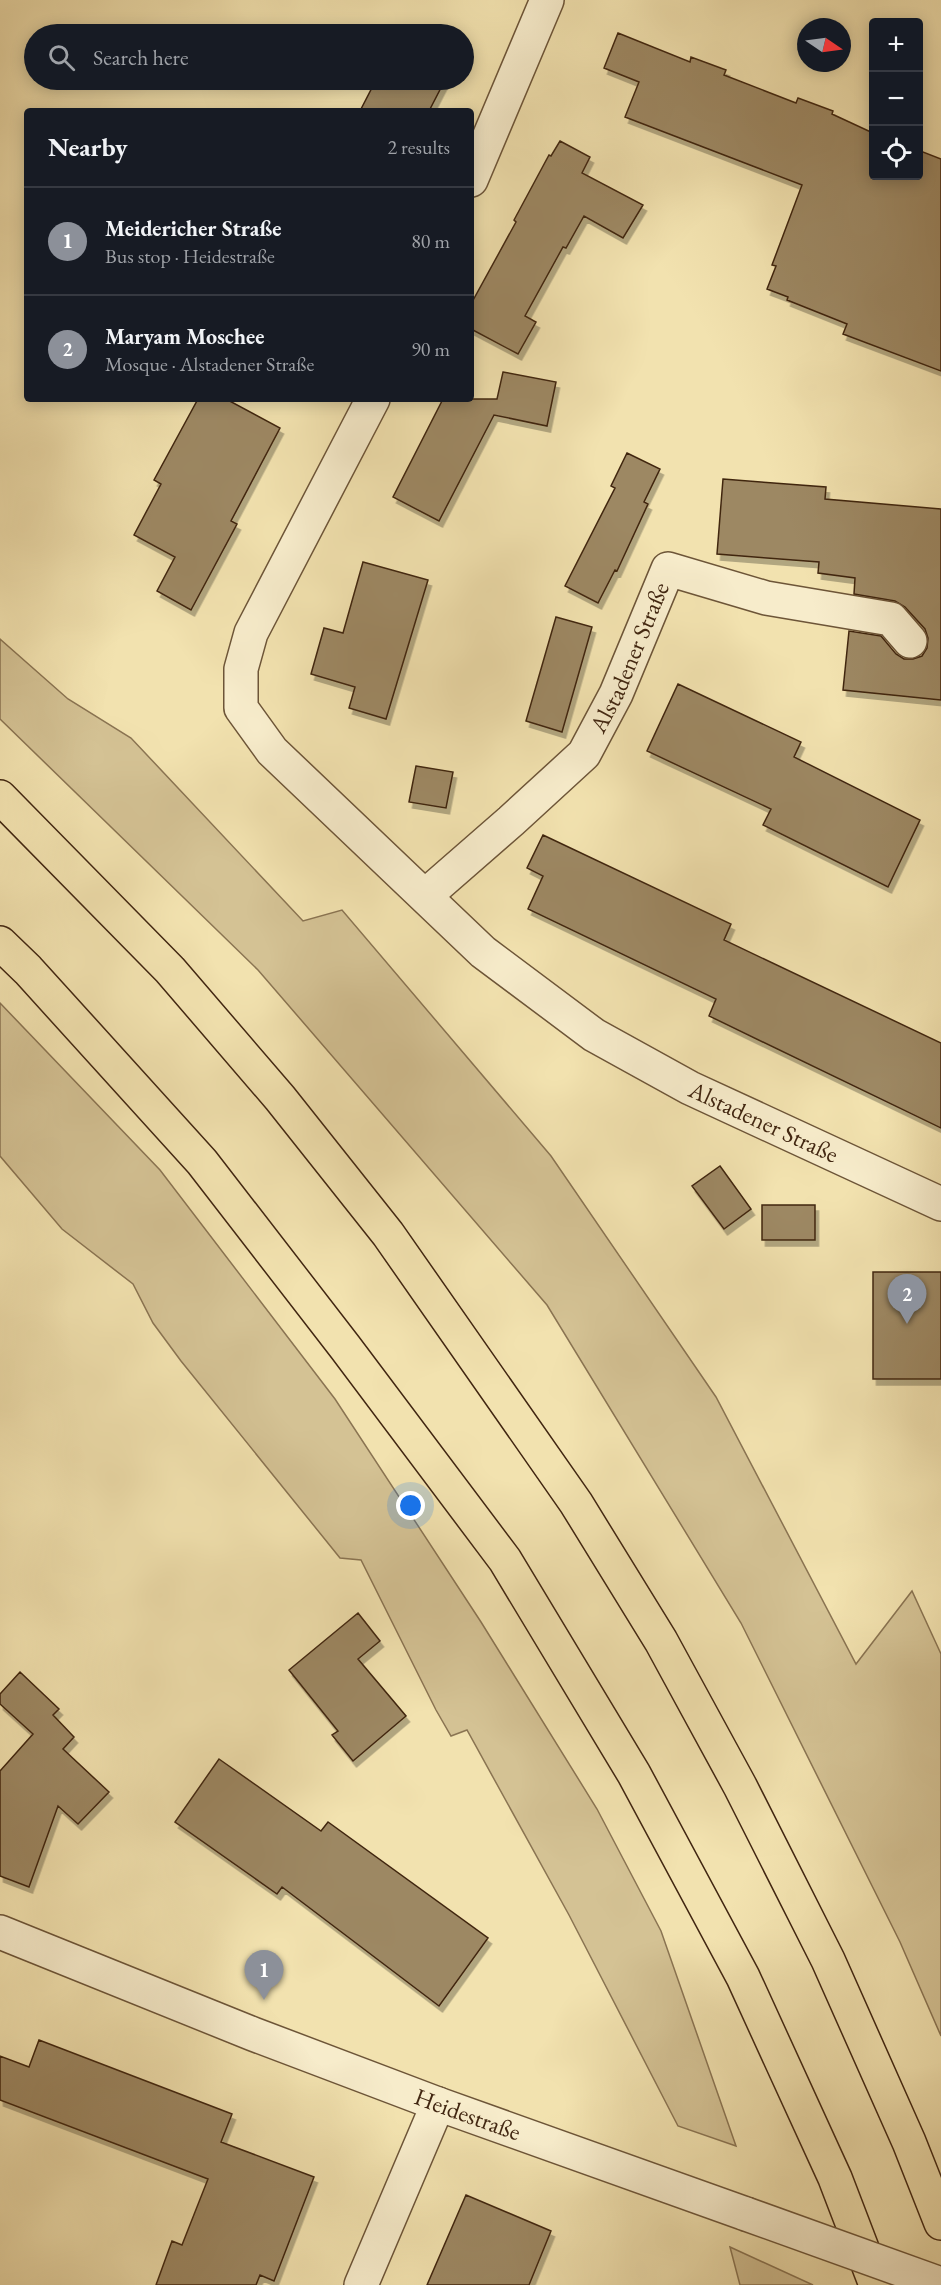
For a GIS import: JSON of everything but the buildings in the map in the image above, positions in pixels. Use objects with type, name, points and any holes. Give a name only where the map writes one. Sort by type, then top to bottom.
[{"type":"highway","points":[[0,797],[170,970],[280,1098],[388,1234],[576,1503],[661,1641],[740,1786],[828,1960],[909,2142],[941,2223]]},
{"type":"highway","points":[[0,943],[28,970],[202,1161],[505,1560],[634,1774],[743,1977],[835,2178],[876,2285]]},
{"type":"street","points":[[474,173],[547,0]]},
{"type":"street","name":"Alstadener Straße","points":[[371,402],[251,633],[241,669],[241,708],[272,752],[483,952],[594,1035],[690,1088],[941,1204]]},
{"type":"street","name":"Alstadener Straße","points":[[425,896],[584,754],[616,694],[669,569],[766,598],[891,619],[910,641]]},
{"type":"street","name":"Heidestraße","points":[[0,1932],[234,2026],[438,2104],[941,2284]]},
{"type":"street","points":[[361,2285],[438,2104]]},
{"type":"shaded area","points":[[0,639],[68,699],[131,738],[303,921],[342,910],[551,1156],[716,1397],[856,1664],[912,1591],[941,1654],[941,2036],[900,1942],[741,1623],[547,1305],[258,970],[0,719]]},
{"type":"shaded area","points":[[0,1003],[160,1170],[335,1399],[481,1622],[597,1809],[661,1931],[736,2146],[678,2126],[569,1915],[467,1730],[451,1736],[361,1560],[340,1558],[181,1361],[153,1323],[133,1284],[62,1229],[0,1156]]},
{"type":"shaded area","points":[[730,2247],[813,2285],[740,2285]]},
{"type":"place","name":"Maryam Moschee","points":[[907,1324]]},
{"type":"place","name":"Meidericher Straße","points":[[264,2000]]}]
